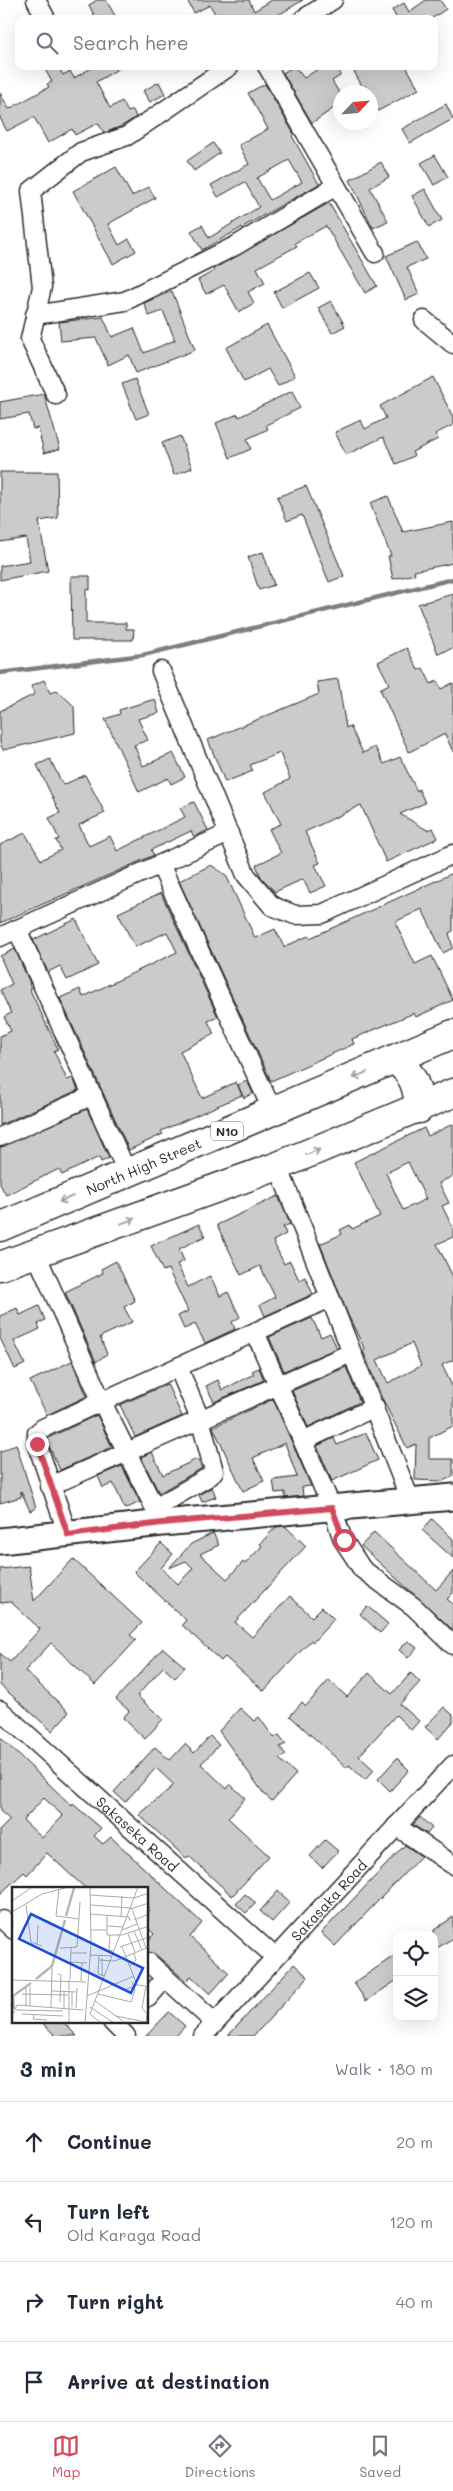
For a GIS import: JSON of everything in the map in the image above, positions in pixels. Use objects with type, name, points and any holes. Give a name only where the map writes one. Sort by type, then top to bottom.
[{"type":"highway","name":"North High Street","points":[[0,1227],[453,1034]]},
{"type":"highway","points":[[395,1060],[406,1068],[414,1080],[418,1091],[419,1109]]},
{"type":"highway","points":[[0,1266],[278,1166],[419,1109],[453,1093]]},
{"type":"street","points":[[36,0],[44,15]]},
{"type":"street","points":[[309,15],[333,0]]},
{"type":"street","points":[[56,395],[30,339],[42,287],[31,191],[81,152],[127,136],[224,70]]},
{"type":"street","points":[[268,70],[375,252]]},
{"type":"street","points":[[35,315],[125,301],[235,246],[336,186]]},
{"type":"street","points":[[424,320],[453,344]]},
{"type":"street","points":[[161,671],[246,875],[272,906],[295,916],[322,914],[453,854]]},
{"type":"street","points":[[0,937],[161,866],[229,833]]},
{"type":"street","points":[[161,866],[273,1112]]},
{"type":"street","points":[[17,929],[127,1172]]},
{"type":"street","points":[[0,1137],[93,1095]]},
{"type":"street","points":[[278,1166],[411,1502]]},
{"type":"street","points":[[36,1254],[102,1402],[158,1516]]},
{"type":"street","points":[[68,1535],[37,1444],[37,1433],[42,1428],[330,1298]]},
{"type":"street","points":[[255,1332],[279,1384],[344,1540],[362,1569],[414,1607],[453,1645]]},
{"type":"street","points":[[50,1486],[351,1352]]},
{"type":"street","points":[[158,1516],[214,1471],[200,1419],[178,1366]]},
{"type":"street","points":[[303,1441],[375,1407]]},
{"type":"street","points":[[0,1540],[68,1535],[158,1516],[332,1508],[453,1497]]},
{"type":"street","name":"Sakaseka Road","points":[[0,1710],[275,1957]]},
{"type":"street","name":"Sakasaka Road","points":[[209,2030],[453,1765]]},
{"type":"street","points":[[396,1826],[453,1865]]},
{"type":"street","points":[[149,1963],[165,1978],[209,2030]]},
{"type":"street","points":[[149,1997],[165,1978]]},
{"type":"building","points":[[97,0],[106,0],[115,15],[94,15],[89,5]]},
{"type":"building","points":[[187,0],[249,0],[254,11],[272,0],[303,0],[279,15],[216,15],[210,5],[194,13]]},
{"type":"building","points":[[426,0],[440,0],[446,9],[437,15],[395,15],[392,10],[404,3],[409,12]]},
{"type":"building","points":[[45,70],[60,70],[63,75],[70,71],[74,78],[88,70],[116,70],[96,82],[110,108],[122,101],[128,112],[133,110],[136,117],[122,126],[104,133],[98,123],[75,135],[72,129],[48,143],[34,117],[7,131],[0,118],[0,93],[9,109],[49,87],[47,84],[52,82]]},
{"type":"building","points":[[288,70],[297,70],[304,78],[317,70],[340,70],[340,76],[332,81],[334,85],[333,109],[312,123],[283,73]]},
{"type":"building","points":[[353,70],[408,70],[419,89],[378,111],[378,85],[361,85]]},
{"type":"building","points":[[159,82],[165,94],[150,102],[143,91]]},
{"type":"building","points":[[265,84],[294,134],[292,136],[319,184],[202,250],[191,231],[202,225],[209,238],[259,207],[245,182],[218,197],[211,185],[249,164],[239,145],[268,129],[248,93]],"holes":[[[289,160],[302,182],[270,200],[257,178]]]},
{"type":"building","points":[[446,104],[453,119],[410,143],[402,129]]},
{"type":"building","points":[[213,143],[220,153],[194,171],[187,161]]},
{"type":"building","points":[[435,155],[448,177],[434,185],[421,163]]},
{"type":"building","points":[[381,162],[389,177],[370,188],[388,221],[373,228],[350,180]]},
{"type":"building","points":[[116,167],[132,196],[149,187],[155,198],[108,224],[119,245],[129,239],[136,251],[113,264],[73,191]]},
{"type":"building","points":[[425,189],[442,220],[429,227],[412,196]]},
{"type":"building","points":[[329,203],[377,286],[365,293],[326,226],[295,243],[297,246],[257,268],[265,283],[248,292],[254,303],[239,312],[224,285],[206,294],[198,280],[214,271],[213,269]]},
{"type":"building","points":[[417,242],[426,259],[407,267],[419,294],[406,300],[386,256]]},
{"type":"building","points":[[310,273],[319,288],[282,308],[274,292]]},
{"type":"building","points":[[172,291],[195,350],[136,373],[129,355],[108,365],[96,338],[61,341],[59,322],[103,317],[112,337],[134,328],[144,353],[175,340],[163,311],[149,316],[144,303]]},
{"type":"building","points":[[331,301],[345,326],[332,333],[318,308]]},
{"type":"building","points":[[267,325],[295,376],[278,386],[268,369],[244,382],[226,348]]},
{"type":"building","points":[[433,377],[453,417],[453,425],[435,434],[438,439],[412,452],[414,456],[396,464],[383,437],[346,455],[335,432],[361,420],[365,429],[386,418],[380,406]]},
{"type":"building","points":[[135,379],[149,414],[136,419],[122,384]]},
{"type":"building","points":[[292,391],[300,408],[266,425],[268,429],[247,439],[251,449],[230,458],[216,423],[238,414],[239,417]]},
{"type":"building","points":[[44,394],[60,449],[44,453],[38,428],[33,429],[29,414],[0,419],[0,402]]},
{"type":"building","points":[[180,436],[192,468],[174,475],[162,443]]},
{"type":"building","points":[[0,472],[57,472],[58,518],[39,521],[48,571],[0,580],[0,566],[30,561],[26,538],[0,542]]},
{"type":"building","points":[[306,486],[344,576],[329,582],[302,515],[287,521],[277,497]]},
{"type":"building","points":[[388,496],[403,532],[453,522],[453,563],[414,571],[415,574],[393,579],[388,556],[391,556],[370,503]]},
{"type":"building","points":[[263,552],[274,585],[259,590],[248,557]]},
{"type":"building","points":[[71,576],[90,576],[90,590],[86,589],[86,623],[126,623],[126,629],[134,629],[133,640],[72,640]]},
{"type":"building","points":[[453,594],[453,648],[438,654],[418,604]]},
{"type":"building","points":[[407,648],[418,670],[423,668],[431,684],[437,681],[441,689],[453,683],[453,752],[445,734],[409,752],[380,689],[389,684],[378,662]]},
{"type":"building","points":[[338,679],[346,728],[350,726],[363,753],[375,747],[384,764],[400,757],[417,791],[419,789],[425,803],[400,814],[427,830],[433,828],[438,838],[386,862],[361,805],[305,832],[320,863],[315,865],[326,886],[310,893],[303,879],[275,892],[261,877],[256,865],[281,853],[269,829],[281,824],[265,792],[290,779],[280,753],[250,765],[253,771],[225,782],[208,740],[319,694],[317,682]]},
{"type":"building","points":[[44,680],[50,693],[57,690],[74,706],[75,733],[3,750],[0,743],[0,711],[35,694],[31,686]]},
{"type":"building","points":[[155,699],[159,713],[138,719],[148,740],[134,745],[143,766],[173,753],[185,777],[171,784],[168,778],[139,792],[105,719],[120,714],[119,710]]},
{"type":"building","points":[[50,759],[63,785],[85,775],[105,813],[79,825],[89,846],[110,836],[117,851],[185,817],[180,808],[194,802],[208,830],[194,837],[191,831],[151,850],[154,855],[0,923],[0,845],[25,833],[41,860],[61,850],[56,840],[59,839],[49,818],[60,813],[37,765]]},
{"type":"building","points":[[211,865],[226,875],[255,938],[275,929],[284,947],[308,936],[310,938],[453,873],[453,931],[449,933],[453,948],[443,953],[422,909],[395,922],[415,964],[432,956],[453,1000],[416,1017],[414,1013],[352,1039],[354,1044],[271,1081],[179,881]]},
{"type":"building","points":[[161,893],[218,1017],[208,1021],[214,1034],[180,1051],[202,1098],[236,1082],[242,1095],[161,1131],[163,1134],[129,1150],[60,998],[80,989],[83,997],[177,952],[167,932],[135,947],[118,913]]},
{"type":"building","points":[[76,919],[98,965],[67,980],[60,966],[48,972],[33,940]]},
{"type":"building","points":[[15,949],[29,981],[31,992],[58,1049],[54,1051],[67,1080],[73,1078],[78,1090],[0,1125],[0,1036],[11,1031],[4,1017],[11,1013],[0,990],[12,984],[0,956]]},
{"type":"building","points":[[247,1081],[253,1093],[244,1098],[238,1085]]},
{"type":"building","points":[[87,1109],[109,1158],[101,1162],[99,1157],[62,1175],[59,1169],[6,1195],[0,1184],[0,1147]]},
{"type":"building","points":[[453,1124],[453,1176],[439,1183],[449,1203],[442,1206],[453,1228],[453,1237],[437,1244],[453,1277],[453,1360],[442,1365],[453,1388],[453,1426],[429,1438],[429,1459],[453,1459],[453,1476],[443,1481],[415,1480],[416,1444],[407,1448],[381,1396],[363,1351],[365,1350],[348,1315],[320,1244],[342,1234],[340,1230],[350,1225],[352,1229],[380,1216],[354,1162],[424,1128],[428,1136]],"holes":[[[408,1162],[426,1199],[403,1210],[386,1173]],[[412,1343],[421,1366],[388,1383],[377,1360]]]},
{"type":"building","points":[[278,1196],[290,1224],[283,1227],[286,1234],[273,1241],[284,1264],[290,1261],[299,1280],[305,1277],[313,1294],[265,1316],[260,1305],[275,1297],[260,1266],[241,1275],[217,1225]]},
{"type":"building","points":[[199,1224],[205,1236],[179,1249],[184,1261],[177,1264],[188,1287],[210,1276],[220,1296],[228,1292],[240,1317],[232,1322],[235,1329],[205,1343],[195,1324],[184,1329],[178,1316],[188,1311],[168,1269],[163,1271],[151,1246]]},
{"type":"building","points":[[116,1261],[135,1301],[124,1307],[132,1322],[100,1337],[107,1354],[96,1362],[65,1292],[103,1273],[101,1269]]},
{"type":"building","points":[[39,1306],[45,1320],[38,1324],[40,1329],[14,1341],[25,1364],[15,1369],[0,1338],[0,1316],[17,1308],[20,1315]]},
{"type":"building","points":[[312,1318],[321,1337],[330,1333],[337,1348],[284,1371],[269,1337]]},
{"type":"building","points":[[72,1361],[87,1396],[47,1415],[30,1381]]},
{"type":"building","points":[[346,1367],[360,1402],[308,1427],[292,1391]]},
{"type":"building","points":[[259,1368],[264,1380],[214,1402],[206,1386],[218,1380],[222,1390],[254,1374],[252,1371]]},
{"type":"building","points":[[167,1384],[182,1416],[135,1437],[120,1405]]},
{"type":"building","points":[[273,1399],[311,1486],[302,1487],[303,1496],[285,1498],[285,1492],[275,1493],[273,1480],[297,1477],[285,1443],[253,1458],[264,1481],[243,1491],[213,1427]]},
{"type":"building","points":[[97,1415],[112,1447],[60,1470],[49,1446],[48,1438]]},
{"type":"building","points":[[366,1433],[378,1460],[332,1481],[317,1446],[334,1438],[337,1445]]},
{"type":"building","points":[[16,1444],[36,1508],[30,1511],[21,1491],[21,1497],[0,1503],[0,1452]]},
{"type":"building","points":[[152,1452],[163,1475],[197,1459],[202,1468],[159,1493],[141,1457]]},
{"type":"building","points":[[122,1466],[140,1502],[125,1509],[113,1483],[103,1488],[98,1476]]},
{"type":"building","points":[[212,1487],[216,1497],[202,1502],[199,1495]]},
{"type":"building","points":[[432,1519],[453,1539],[453,1558],[422,1530]]},
{"type":"building","points":[[285,1526],[306,1546],[235,1622],[252,1637],[290,1596],[312,1617],[322,1607],[334,1619],[313,1642],[311,1640],[264,1691],[225,1657],[221,1661],[182,1625],[186,1620],[134,1572],[161,1543],[173,1554],[161,1568],[178,1584],[193,1568],[186,1561],[169,1568],[191,1544],[213,1533],[219,1545],[200,1554],[227,1579],[262,1546],[260,1544],[276,1527]]},
{"type":"building","points":[[374,1532],[436,1590],[453,1571],[453,1593],[447,1599],[453,1604],[453,1630],[361,1546]]},
{"type":"building","points":[[73,1559],[142,1623],[130,1635],[136,1640],[95,1685],[51,1643],[25,1671],[69,1712],[52,1731],[0,1685],[0,1653],[10,1662],[40,1629],[11,1602],[0,1603],[0,1569],[29,1566],[34,1601]]},
{"type":"building","points":[[367,1606],[388,1624],[380,1633],[360,1614]]},
{"type":"building","points":[[408,1641],[417,1648],[408,1658],[399,1650]]},
{"type":"building","points":[[163,1648],[185,1667],[175,1678],[163,1667],[137,1696],[163,1719],[145,1739],[123,1718],[129,1711],[116,1699]]},
{"type":"building","points":[[369,1673],[392,1694],[411,1673],[420,1682],[400,1704],[419,1721],[411,1730],[396,1715],[359,1756],[374,1770],[365,1780],[349,1765],[347,1768],[290,1716],[302,1702],[306,1706],[329,1680],[347,1697]]},
{"type":"building","points":[[444,1707],[453,1715],[453,1722],[438,1739],[425,1727]]},
{"type":"building","points":[[240,1708],[254,1721],[259,1717],[274,1738],[279,1735],[286,1744],[280,1747],[286,1755],[279,1759],[296,1774],[272,1801],[264,1794],[219,1731]]},
{"type":"building","points":[[210,1736],[219,1745],[201,1764],[227,1789],[230,1784],[245,1798],[228,1818],[269,1856],[232,1896],[189,1856],[186,1858],[139,1815],[174,1785],[156,1768],[125,1802],[114,1792],[155,1747],[170,1760],[185,1744],[194,1753]]},
{"type":"building","points":[[0,1737],[72,1806],[73,1804],[101,1828],[94,1836],[103,1844],[111,1837],[202,1923],[190,1937],[229,1973],[210,1994],[191,1976],[186,1981],[155,1954],[149,1952],[149,1940],[154,1934],[149,1929],[149,1887],[84,1887],[47,1853],[27,1875],[24,1872],[0,1894],[0,1830],[10,1820],[0,1811]],"holes":[[[44,1798],[63,1816],[42,1838],[23,1820]]]},
{"type":"building","points":[[397,1758],[409,1770],[390,1791],[378,1779]]},
{"type":"building","points":[[420,1817],[432,1828],[427,1834],[413,1825]]},
{"type":"building","points":[[325,1840],[338,1851],[322,1868],[310,1856]]},
{"type":"building","points":[[405,1845],[421,1856],[335,1946],[321,1933]]},
{"type":"building","points":[[278,1891],[290,1902],[272,1922],[260,1911]]},
{"type":"building","points":[[245,1894],[256,1903],[246,1913],[236,1904]]},
{"type":"building","points":[[453,1917],[453,1938],[438,1947],[438,1931],[434,1930]]},
{"type":"building","points":[[393,1957],[393,1983],[366,2001],[354,1983]]},
{"type":"building","points":[[294,1964],[308,1977],[253,2036],[228,2036]]},
{"type":"building","points":[[169,2012],[185,2026],[176,2036],[146,2036]]},
{"type":"building","points":[[43,2024],[65,2024],[77,2036],[56,2036]]},
{"type":"waterway","points":[[0,673],[143,655],[453,579]]},
{"type":"route","points":[[37,1444],[68,1535],[162,1523],[332,1508],[344,1540]]}]
